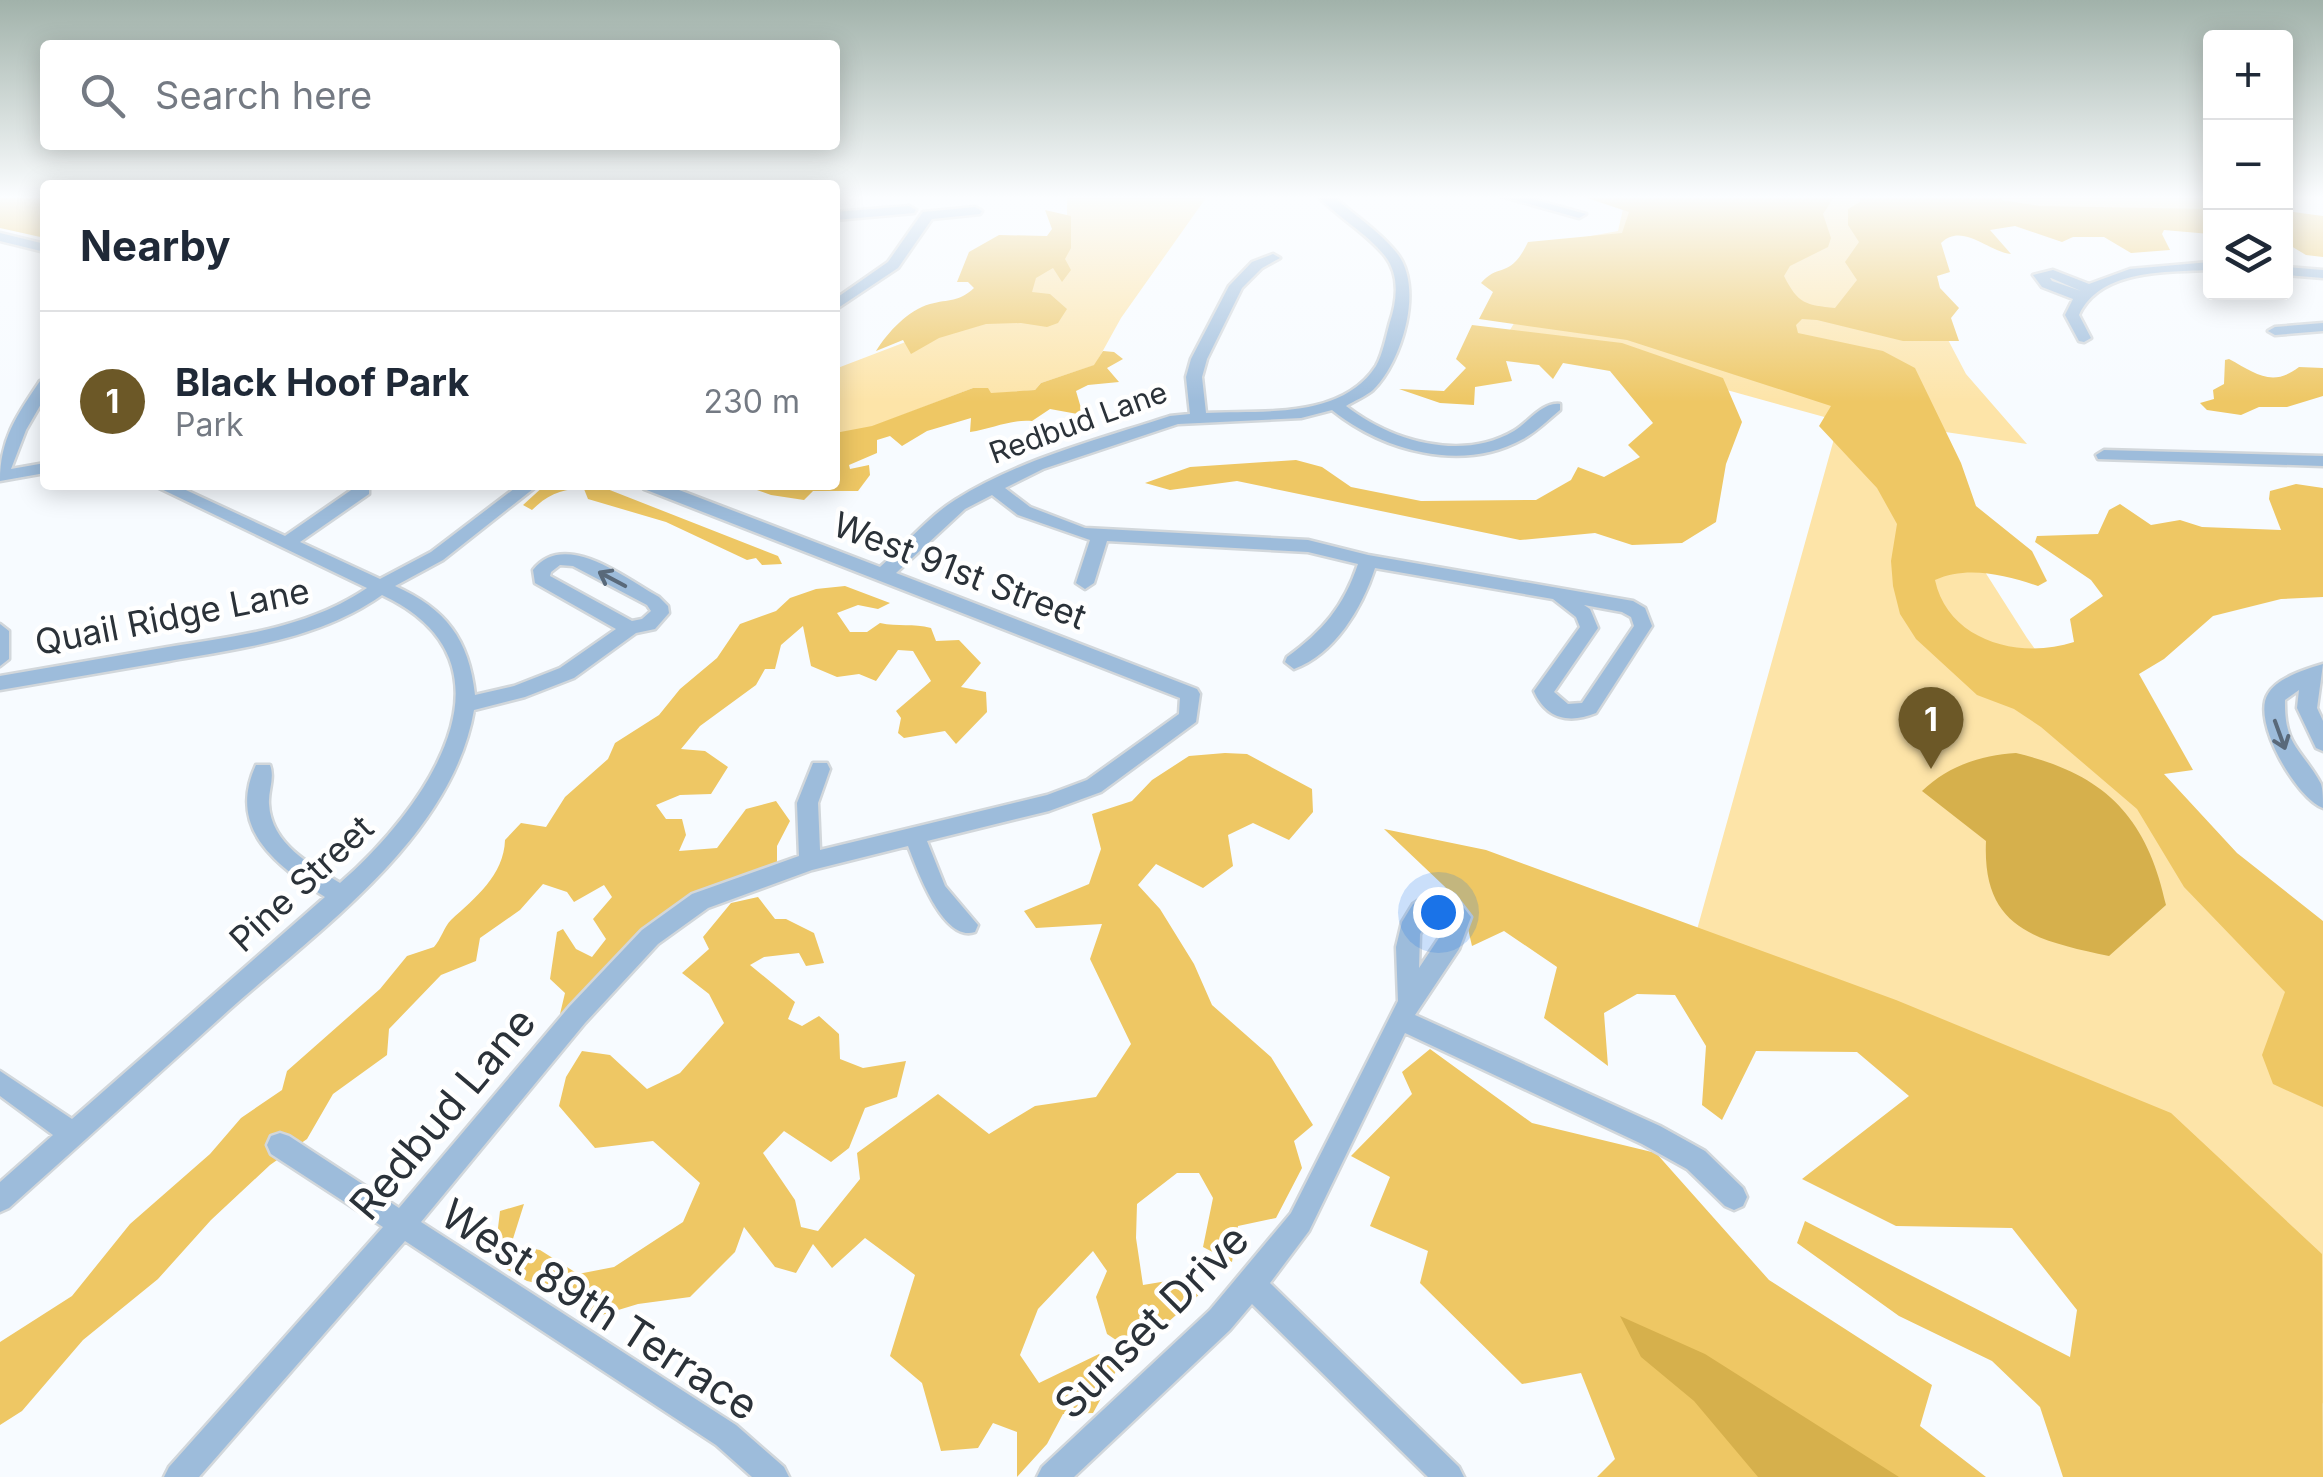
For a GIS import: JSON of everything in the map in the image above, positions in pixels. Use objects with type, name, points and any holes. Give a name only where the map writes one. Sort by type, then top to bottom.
[{"type":"street","points":[[840,302],[894,264]]},
{"type":"street","points":[[1198,415],[1194,377],[1199,359],[1236,286],[1259,264]]},
{"type":"street","name":"Redbud Lane","points":[[884,575],[933,526],[992,486],[1037,465],[1137,430],[1198,415],[1301,413],[1335,405],[1366,388],[1385,364],[1404,296],[1403,264]]},
{"type":"street","points":[[2084,338],[2072,316],[2084,292],[2144,271],[2203,267]]},
{"type":"street","points":[[2293,272],[2323,274]]},
{"type":"street","points":[[2275,331],[2323,327]]},
{"type":"street","points":[[0,476],[18,430],[40,393]]},
{"type":"street","points":[[1335,405],[1355,422],[1391,439],[1456,448],[1515,437],[1554,407]]},
{"type":"street","points":[[2104,456],[2323,461]]},
{"type":"street","points":[[0,476],[40,469]]},
{"type":"street","points":[[992,486],[1024,511],[1060,528],[1100,537],[1308,546],[1368,561],[1626,606],[1643,619],[1643,626],[1589,708],[1580,712],[1559,709],[1544,691],[1589,628],[1584,614],[1560,597]]},
{"type":"street","points":[[172,490],[420,605],[447,632],[464,664],[468,704],[518,692],[567,672],[592,659],[630,628],[656,620],[659,606],[579,562],[561,558],[542,570],[539,576],[545,583],[630,628]]},
{"type":"street","points":[[285,544],[363,490]]},
{"type":"street","name":"Quail Ridge Lane","points":[[0,683],[276,635],[335,616],[382,588],[425,548],[502,490]]},
{"type":"street","name":"Quail Ridge Lane","points":[[404,571],[437,556],[523,490]]},
{"type":"street","name":"West 91st Street","points":[[663,490],[1190,694]]},
{"type":"street","points":[[1085,583],[1100,537]]},
{"type":"street","points":[[1294,662],[1338,627],[1352,608],[1368,561]]},
{"type":"street","points":[[0,631],[0,658]]},
{"type":"street","points":[[2316,675],[2307,708],[2323,743]]},
{"type":"street","points":[[2316,675],[2285,688],[2274,698],[2273,712],[2281,743],[2323,800]]},
{"type":"street","name":"Redbud Lane","points":[[179,1477],[650,937],[700,901],[811,861],[1049,803],[1094,786],[1189,717],[1190,694]]},
{"type":"street","name":"Pine Street","points":[[0,1199],[384,858],[431,798],[468,704]]},
{"type":"street","points":[[811,861],[804,823],[808,789],[820,768]]},
{"type":"street","points":[[263,771],[257,791],[257,814],[265,836],[279,853],[342,896]]},
{"type":"street","points":[[914,834],[936,891],[966,925]]},
{"type":"street","name":"Sunset Drive","points":[[1052,1477],[1220,1320],[1300,1222],[1405,1011],[1652,1135],[1696,1160],[1734,1197]]},
{"type":"street","points":[[0,1082],[74,1135]]},
{"type":"street","name":"West 89th Terrace","points":[[280,1145],[726,1435],[774,1477]]},
{"type":"street","points":[[1252,1285],[1449,1477]]},
{"type":"shaded area","points":[[964,264],[1068,264],[1071,270],[1062,282],[1053,268],[1036,278],[1032,292],[1050,294],[1067,309],[1058,323],[1047,327],[986,324],[939,338],[911,354],[903,340],[876,351],[906,316],[930,304],[958,298],[974,288],[968,282],[957,282]]},
{"type":"shaded area","points":[[1040,264],[1159,264],[1121,318],[1095,365],[1041,383],[1035,390],[991,394],[973,388],[840,439],[840,367],[916,338],[1010,291]]},
{"type":"shaded area","points":[[1512,264],[1794,264],[1784,276],[1794,292],[1804,301],[1835,308],[1857,280],[1846,264],[1947,264],[1950,272],[1937,276],[1940,288],[1959,308],[1951,318],[1959,341],[1903,341],[1817,320],[1802,319],[1796,325],[1798,333],[1883,351],[1915,368],[1961,463],[1976,506],[2032,551],[2047,581],[2038,586],[1973,572],[1935,580],[1942,601],[1955,618],[1989,641],[2031,648],[2074,642],[2070,619],[2103,596],[2091,580],[2035,542],[2037,536],[2098,534],[2109,510],[2120,504],[2151,525],[2180,520],[2202,527],[2281,530],[2269,499],[2270,491],[2296,484],[2323,488],[2323,597],[2281,599],[2213,616],[2164,659],[2139,674],[2193,770],[2164,774],[2237,853],[2323,921],[2323,1107],[2273,1084],[2262,1055],[2285,992],[2184,887],[2137,809],[2041,727],[2014,709],[1977,695],[1916,639],[1900,614],[1893,586],[1891,561],[1897,524],[1877,488],[1819,426],[1831,406],[1627,340],[1479,319],[1493,292],[1481,283]]},
{"type":"shaded area","points":[[1549,264],[1921,264],[1924,294],[1966,374],[2027,444],[1891,424],[2027,638],[2215,900],[2323,989],[2323,1404],[2148,1144],[1686,969],[1839,421],[1510,330]]},
{"type":"shaded area","points":[[1472,325],[1622,343],[1723,378],[1742,422],[1726,464],[1716,522],[1682,543],[1632,545],[1595,533],[1520,540],[1237,481],[1170,490],[1145,483],[1190,467],[1296,460],[1322,467],[1351,487],[1421,501],[1536,500],[1571,480],[1578,467],[1604,477],[1640,457],[1628,445],[1653,423],[1610,371],[1563,363],[1553,379],[1539,365],[1506,361],[1512,381],[1475,387],[1474,405],[1440,403],[1399,389],[1444,391],[1466,368],[1456,359]]},
{"type":"shaded area","points":[[1103,351],[1114,352],[1123,359],[1107,368],[1119,382],[1088,385],[1076,391],[1083,415],[1050,409],[1032,421],[970,432],[971,418],[927,431],[902,446],[890,436],[877,440],[877,453],[849,465],[850,469],[869,465],[870,475],[858,491],[813,491],[804,500],[757,490],[840,490],[840,432],[872,426],[973,388],[988,388],[991,393],[1035,390],[1041,383],[1094,365]]},
{"type":"shaded area","points":[[2225,360],[2272,377],[2299,367],[2323,368],[2323,396],[2287,407],[2259,407],[2241,415],[2207,410],[2200,403],[2214,399],[2213,390],[2224,384]]},
{"type":"shaded area","points":[[540,490],[569,490],[555,493],[532,510],[523,505]]},
{"type":"shaded area","points":[[584,490],[610,490],[778,556],[782,564],[762,565],[756,558],[747,560],[666,522],[588,499]]},
{"type":"shaded area","points":[[845,586],[890,603],[878,609],[858,605],[837,613],[850,632],[867,632],[880,623],[931,628],[936,641],[959,640],[981,663],[961,687],[986,692],[987,712],[956,744],[945,731],[904,738],[898,733],[901,718],[896,711],[931,681],[913,651],[898,650],[876,681],[859,674],[837,677],[811,666],[803,626],[781,645],[775,669],[765,669],[756,685],[700,726],[681,749],[705,751],[728,767],[711,794],[680,795],[656,805],[666,819],[682,819],[686,835],[679,851],[717,848],[746,809],[776,801],[790,821],[777,846],[777,864],[696,891],[571,1018],[560,1014],[565,993],[550,979],[557,932],[563,929],[576,949],[592,957],[606,939],[593,919],[612,897],[604,885],[574,902],[567,892],[543,884],[520,910],[480,938],[476,961],[441,975],[389,1029],[387,1055],[333,1094],[307,1139],[270,1165],[211,1220],[158,1279],[83,1340],[22,1411],[0,1425],[0,1342],[72,1296],[130,1224],[210,1154],[241,1118],[282,1090],[287,1071],[380,989],[407,956],[434,947],[449,923],[494,875],[505,840],[521,823],[546,827],[565,797],[608,759],[615,743],[659,715],[680,689],[717,658],[740,624],[776,611],[790,598],[816,589]]},
{"type":"shaded area","points":[[2016,753],[2074,773],[2098,787],[2134,824],[2147,847],[2166,905],[2109,956],[2058,944],[2018,926],[1993,894],[1986,841],[1922,791],[1966,763]]},
{"type":"shaded area","points":[[1247,754],[1312,789],[1313,812],[1289,840],[1253,823],[1228,835],[1233,866],[1203,888],[1156,864],[1138,885],[1160,909],[1194,964],[1212,1005],[1271,1057],[1313,1125],[1294,1141],[1302,1168],[1276,1218],[1238,1226],[1232,1262],[1203,1247],[1213,1198],[1199,1173],[1177,1173],[1137,1204],[1136,1238],[1143,1285],[1185,1278],[1200,1294],[1134,1352],[1107,1334],[1096,1297],[1107,1271],[1093,1251],[1038,1309],[1020,1355],[1039,1383],[1099,1354],[1116,1371],[1093,1413],[1063,1414],[1047,1444],[1017,1477],[1017,1432],[993,1423],[978,1448],[941,1451],[922,1383],[890,1356],[915,1275],[865,1238],[832,1268],[813,1244],[796,1273],[775,1267],[744,1227],[735,1252],[690,1297],[638,1304],[592,1318],[584,1294],[527,1281],[494,1262],[500,1211],[524,1204],[511,1245],[540,1250],[578,1274],[614,1267],[683,1222],[700,1183],[653,1141],[595,1148],[559,1106],[566,1077],[582,1051],[610,1055],[647,1089],[680,1073],[724,1023],[709,994],[682,973],[709,949],[703,937],[731,903],[758,897],[775,919],[786,919],[814,933],[824,963],[806,966],[799,953],[764,957],[750,965],[795,1002],[788,1019],[802,1026],[819,1016],[839,1034],[840,1059],[863,1068],[906,1061],[897,1097],[865,1108],[849,1148],[831,1162],[784,1131],[763,1153],[795,1200],[801,1227],[818,1231],[860,1179],[857,1153],[938,1094],[989,1134],[1035,1106],[1096,1097],[1131,1044],[1090,959],[1102,924],[1036,928],[1024,911],[1089,884],[1101,849],[1092,814],[1132,801],[1152,780],[1189,756]]},
{"type":"shaded area","points":[[1384,829],[1486,850],[1896,1000],[2171,1113],[2322,1254],[2323,1477],[2063,1477],[2040,1407],[1992,1361],[1899,1316],[1797,1243],[1805,1221],[2070,1357],[2077,1310],[2012,1228],[1896,1226],[1802,1179],[1909,1096],[1857,1052],[1756,1051],[1722,1120],[1702,1105],[1706,1046],[1675,995],[1637,994],[1604,1013],[1608,1066],[1544,1018],[1557,967],[1504,931],[1472,946],[1462,903]]},
{"type":"shaded area","points":[[1430,1049],[1532,1123],[1656,1153],[1769,1280],[1932,1385],[1920,1426],[1986,1477],[1597,1477],[1615,1459],[1581,1373],[1522,1384],[1420,1283],[1428,1251],[1370,1226],[1390,1177],[1351,1156],[1412,1094],[1402,1072]]},
{"type":"shaded area","points":[[1620,1316],[1705,1354],[1899,1477],[1758,1477],[1694,1401],[1641,1357]]},
{"type":"place","name":"Black Hoof Park","points":[[1931,769]]}]
